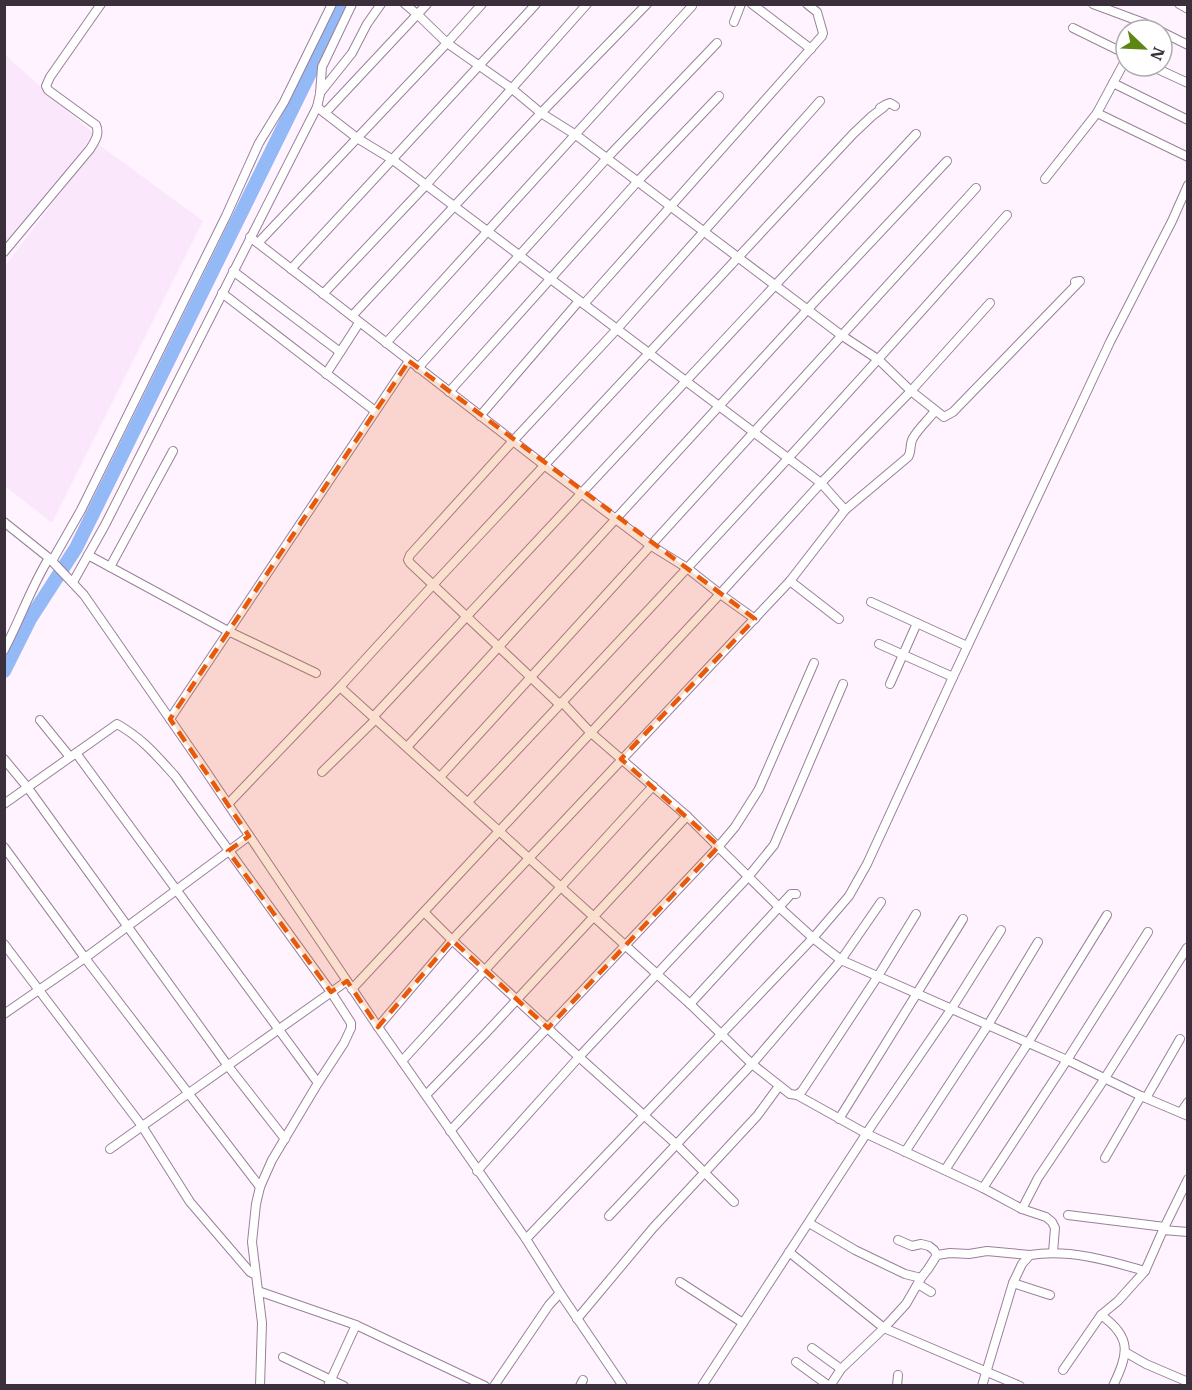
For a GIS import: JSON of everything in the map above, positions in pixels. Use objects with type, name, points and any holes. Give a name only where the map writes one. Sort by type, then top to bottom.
[{"type":"street","points":[[5,250],[90,149],[97,137],[96,125],[48,90],[46,86],[101,4]]},
{"type":"street","points":[[4,650],[23,608],[81,510],[226,216],[258,143],[284,102],[332,4]]},
{"type":"street","points":[[71,580],[105,525],[317,107],[322,67],[352,4]]},
{"type":"street","points":[[320,94],[352,53],[367,24],[381,4]]},
{"type":"street","points":[[405,4],[447,43],[511,88],[541,114],[576,135],[807,310],[879,360],[911,391],[944,417],[953,412],[1080,281],[1075,282]]},
{"type":"street","points":[[325,113],[427,4]]},
{"type":"street","points":[[258,243],[482,4]]},
{"type":"street","points":[[291,269],[536,4]]},
{"type":"street","points":[[323,294],[426,185],[587,4]]},
{"type":"street","points":[[326,374],[340,352],[355,320],[454,206],[647,4]]},
{"type":"street","points":[[734,21],[741,4]]},
{"type":"street","points":[[752,4],[811,49]]},
{"type":"street","points":[[480,416],[811,49],[823,33],[817,12],[807,4]]},
{"type":"street","points":[[1093,4],[1126,18]]},
{"type":"street","points":[[1120,15],[1126,4]]},
{"type":"street","points":[[1179,4],[1188,9]]},
{"type":"street","points":[[386,343],[692,6]]},
{"type":"street","points":[[1073,28],[1114,48]]},
{"type":"street","points":[[418,368],[607,158],[717,43]]},
{"type":"street","points":[[1174,77],[1188,83]]},
{"type":"street","points":[[1045,179],[1097,113],[1116,78]]},
{"type":"street","points":[[1113,83],[1188,120]]},
{"type":"street","points":[[449,392],[638,181],[719,96]]},
{"type":"street","points":[[820,101],[705,232],[408,557],[410,563],[558,703],[562,702],[590,732],[687,816],[779,907],[841,960],[1184,1114],[1188,1102]]},
{"type":"street","points":[[228,804],[340,687],[853,134],[884,107],[880,108],[890,104],[895,106]]},
{"type":"street","points":[[317,107],[357,138],[393,160],[820,483],[845,510]]},
{"type":"street","points":[[1097,113],[1188,157]]},
{"type":"street","points":[[322,772],[375,718],[466,617],[916,134]]},
{"type":"street","points":[[407,747],[807,310],[947,161]]},
{"type":"street","points":[[526,1239],[813,938],[849,896],[867,864],[1110,342],[1188,185]]},
{"type":"street","points":[[440,777],[976,188]]},
{"type":"street","points":[[468,802],[789,460],[1007,215]]},
{"type":"street","points":[[250,237],[615,519],[650,545],[687,568],[755,619]]},
{"type":"street","points":[[233,271],[340,352]]},
{"type":"street","points":[[222,293],[375,411]]},
{"type":"street","points":[[110,1149],[341,987],[424,912],[720,594],[820,483],[911,391],[990,303]]},
{"type":"street","points":[[170,719],[409,361]]},
{"type":"street","points":[[378,1027],[452,940],[755,619],[790,580],[845,510],[908,457],[911,453],[913,437],[935,411]]},
{"type":"street","points":[[110,567],[173,451]]},
{"type":"street","points":[[4,522],[52,561],[84,596],[228,804],[245,838],[341,987],[351,1028],[272,1160],[260,1187],[256,1204],[252,1242],[262,1323],[260,1386]]},
{"type":"street","points":[[88,555],[228,631],[316,673]]},
{"type":"street","points":[[790,580],[839,619]]},
{"type":"street","points":[[871,602],[967,646]]},
{"type":"street","points":[[890,684],[917,623]]},
{"type":"street","points":[[879,644],[953,677]]},
{"type":"street","points":[[450,1131],[735,827],[759,789],[814,663]]},
{"type":"street","points":[[477,1171],[579,1057],[748,878],[774,845],[843,684]]},
{"type":"street","points":[[340,687],[690,1004],[752,1064],[779,1086],[867,1134],[983,1188],[1022,1209],[1041,1215],[1052,1222],[1055,1228],[1053,1252]]},
{"type":"street","points":[[40,720],[73,755],[177,890],[318,1083]]},
{"type":"street","points":[[4,804],[117,724],[133,732],[147,744],[175,776],[230,850],[341,987],[378,1027],[526,1239],[623,1386]]},
{"type":"street","points":[[4,759],[28,788],[228,1066],[285,1139]]},
{"type":"street","points":[[402,1061],[652,786]]},
{"type":"street","points":[[426,1095],[687,816]]},
{"type":"street","points":[[4,1014],[85,958],[245,838]]},
{"type":"street","points":[[4,847],[85,958],[260,1187]]},
{"type":"street","points":[[690,1004],[791,894],[796,894]]},
{"type":"street","points":[[609,1216],[752,1064],[841,960],[881,902]]},
{"type":"street","points":[[424,912],[676,1144],[734,1202]]},
{"type":"street","points":[[797,1095],[802,1091],[878,976],[916,914]]},
{"type":"street","points":[[945,1170],[1028,1043],[1107,915]]},
{"type":"street","points":[[839,1119],[963,919]]},
{"type":"street","points":[[702,1386],[1001,930]]},
{"type":"street","points":[[983,1188],[1148,932]]},
{"type":"street","points":[[905,1152],[988,1025],[1038,942]]},
{"type":"street","points":[[4,944],[142,1126],[190,1202],[250,1272],[256,1275]]},
{"type":"street","points":[[1022,1209],[1038,1178],[1105,1078],[1187,948]]},
{"type":"street","points":[[1105,1158],[1180,1039]]},
{"type":"street","points":[[578,1319],[653,1228],[757,1116],[779,1086]]},
{"type":"street","points":[[1063,1370],[1101,1315],[1118,1301],[1145,1271],[1188,1179]]},
{"type":"street","points":[[1068,1215],[1188,1232]]},
{"type":"street","points":[[809,1223],[855,1250],[919,1281],[931,1292]]},
{"type":"street","points":[[898,1240],[912,1246],[921,1244],[929,1246],[937,1255]]},
{"type":"street","points":[[937,1255],[987,1251],[1030,1255],[1053,1252],[1077,1254],[1145,1271]]},
{"type":"street","points":[[789,1252],[884,1328],[1020,1386]]},
{"type":"street","points":[[796,1362],[829,1386],[842,1369],[906,1304],[937,1255]]},
{"type":"street","points":[[982,1386],[1013,1282],[1022,1264],[1030,1255]]},
{"type":"street","points":[[680,1282],[743,1323]]},
{"type":"street","points":[[1013,1282],[1050,1295]]},
{"type":"street","points":[[258,1291],[356,1325],[485,1386]]},
{"type":"street","points":[[494,1386],[549,1305],[560,1293]]},
{"type":"street","points":[[1101,1315],[1111,1322],[1123,1337],[1126,1347],[1113,1386]]},
{"type":"street","points":[[329,1382],[356,1325]]},
{"type":"street","points":[[812,1348],[842,1369]]},
{"type":"street","points":[[1125,1352],[1146,1364],[1188,1382]]},
{"type":"street","points":[[283,1357],[329,1382],[344,1386]]},
{"type":"street","points":[[897,1386],[898,1375]]},
{"type":"highlighted area","points":[[409,361],[755,619],[621,759],[719,846],[548,1028],[452,940],[378,1027],[347,981],[331,992],[228,851],[249,836],[170,719]]},
{"type":"shaded area","points":[[5,55],[94,134],[5,249]]},
{"type":"shaded area","points":[[98,144],[203,221],[52,523],[5,486],[4,267]]},
{"type":"waterway","points":[[4,671],[30,619],[76,548],[344,4]]}]
